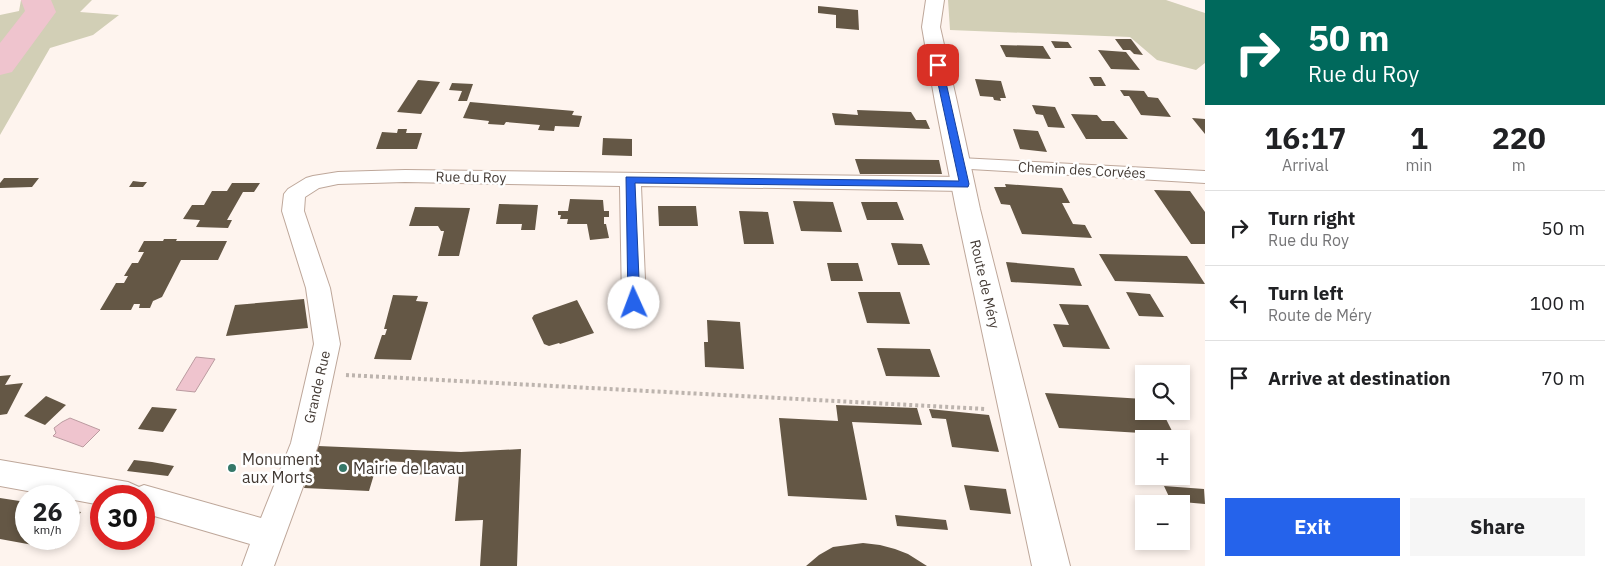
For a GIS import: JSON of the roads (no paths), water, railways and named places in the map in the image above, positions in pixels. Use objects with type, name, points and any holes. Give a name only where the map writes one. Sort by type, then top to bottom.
[{"type":"main road","name":"Route de Méry","points":[[935,0],[931,27],[968,210],[1051,566]]},
{"type":"street","name":"Chemin des Corvées","points":[[962,174],[1205,177]]},
{"type":"street","name":"Rue du Roy","points":[[313,183],[338,178],[405,176],[630,179],[962,174]]},
{"type":"street","points":[[630,179],[634,303]]},
{"type":"street","name":"Grande Rue","points":[[258,566],[268,535],[305,442],[327,344],[318,288],[293,212],[295,194],[313,183]]},
{"type":"street","points":[[0,473],[90,489]]},
{"type":"street","points":[[155,502],[268,535]]},
{"type":"waterway","points":[[0,65],[41,12],[36,0]]},
{"type":"place","name":"Monument aux Morts","points":[[232,468]]},
{"type":"place","name":"Mairie de Lavau","points":[[343,468]]}]
